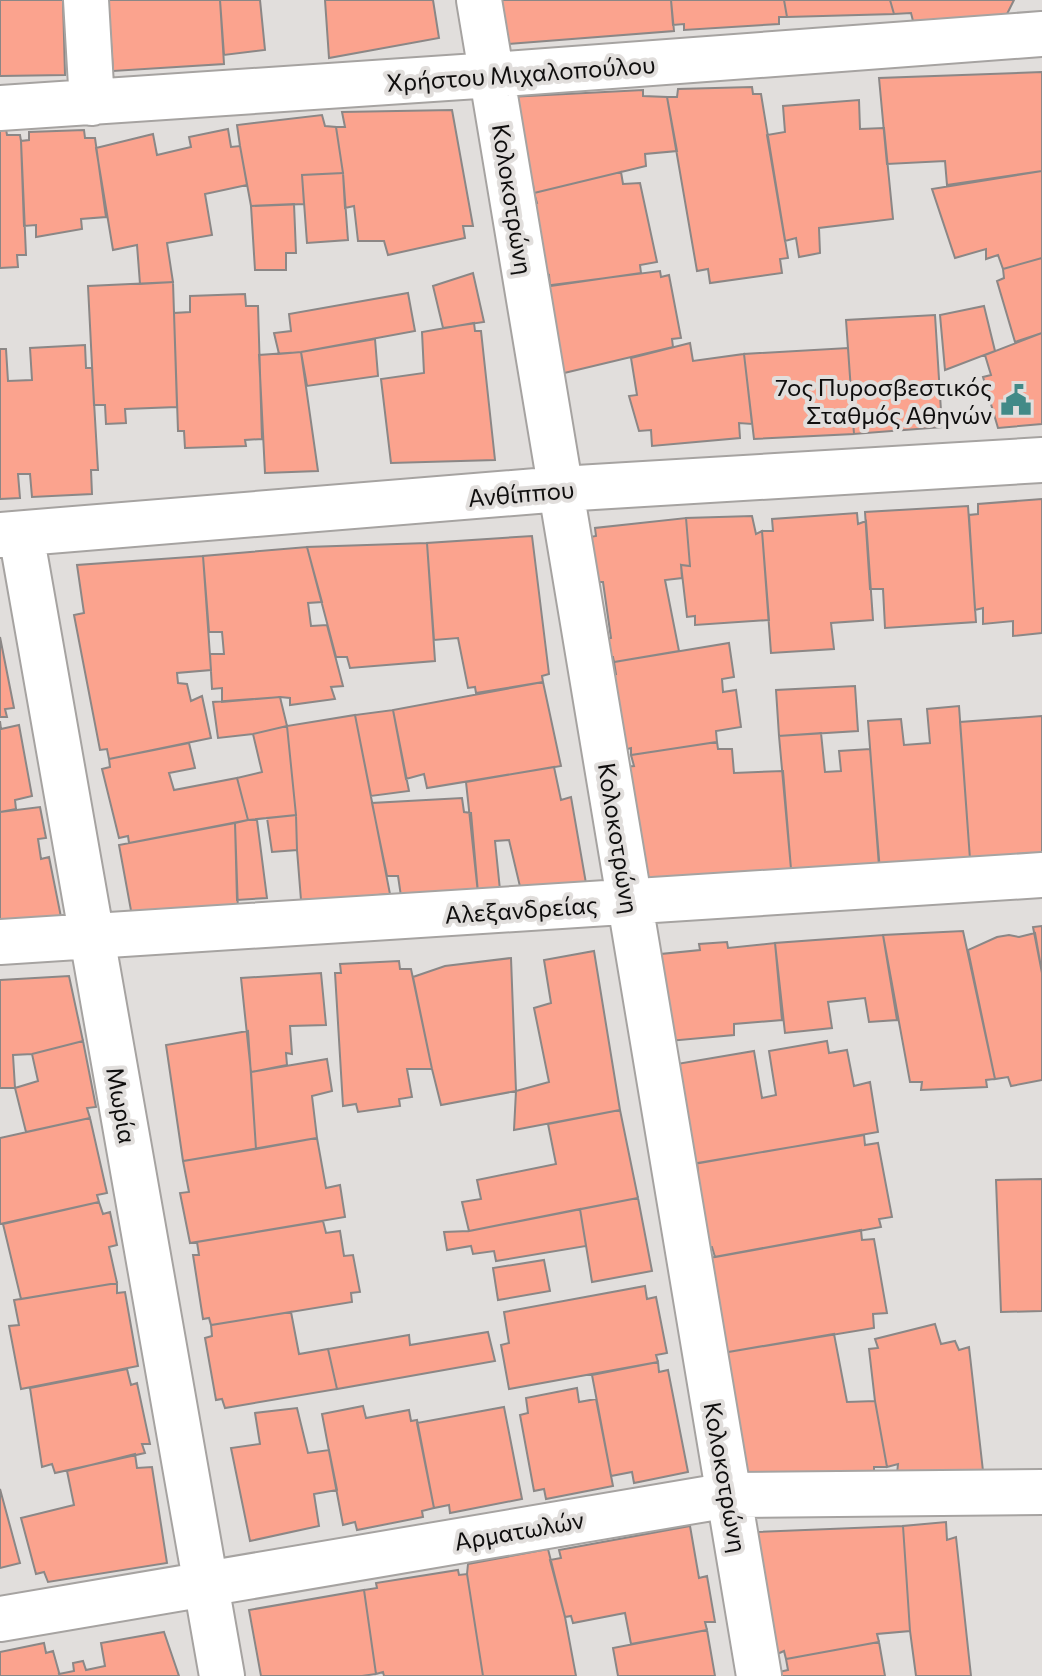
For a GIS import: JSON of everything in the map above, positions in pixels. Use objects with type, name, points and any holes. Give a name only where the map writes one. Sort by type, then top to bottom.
[{"type":"street","points":[[86,0],[92,103]]},
{"type":"street","name":"Κολοκοτρώνη","points":[[479,0],[759,1676]]},
{"type":"street","name":"Χρήστου Μιχαλοπούλου","points":[[0,108],[1042,34]]},
{"type":"street","name":"Ανθίππου","points":[[11,535],[561,489],[1042,460]]},
{"type":"street","name":"Μωρία","points":[[11,535],[92,936],[222,1676]]},
{"type":"street","name":"Αλεξανδρείας","points":[[0,942],[1042,875]]},
{"type":"street","name":"Αρματωλών","points":[[0,1619],[729,1495],[1042,1492]]},
{"type":"building","points":[[0,0],[63,0],[65,75],[0,76]]},
{"type":"building","points":[[108,0],[220,0],[224,64],[113,71]]},
{"type":"building","points":[[220,0],[260,0],[265,50],[224,55]]},
{"type":"building","points":[[325,0],[433,0],[439,38],[329,58]]},
{"type":"building","points":[[491,0],[671,0],[674,31],[508,44]]},
{"type":"building","points":[[671,0],[784,0],[787,17],[779,17],[779,24],[684,30],[684,24],[673,25]]},
{"type":"building","points":[[784,0],[890,0],[894,14],[787,17]]},
{"type":"building","points":[[890,0],[1014,0],[1006,16],[913,21],[911,13],[894,14]]},
{"type":"building","points":[[1042,72],[1042,171],[947,185],[945,161],[887,164],[879,78]]},
{"type":"building","points":[[752,87],[753,94],[761,94],[788,258],[780,259],[782,273],[710,283],[708,269],[697,271],[667,97],[677,97],[678,89]]},
{"type":"building","points":[[643,90],[643,96],[667,97],[677,151],[645,154],[646,166],[534,193],[533,185],[527,185],[508,97]]},
{"type":"building","points":[[859,100],[860,129],[884,128],[893,219],[819,228],[820,253],[799,257],[796,238],[785,241],[767,135],[785,132],[783,106]]},
{"type":"building","points":[[452,110],[473,226],[463,226],[465,238],[388,255],[384,241],[358,241],[354,206],[345,208],[336,127],[345,127],[342,112]]},
{"type":"building","points":[[322,115],[325,126],[336,127],[343,173],[302,175],[304,204],[251,206],[237,125]]},
{"type":"building","points":[[0,129],[6,129],[7,135],[20,135],[21,141],[26,255],[17,255],[18,267],[0,268]]},
{"type":"building","points":[[228,129],[231,147],[240,146],[247,185],[205,194],[212,235],[167,243],[173,282],[140,284],[137,245],[113,250],[96,148],[153,134],[157,155],[191,147],[189,137]]},
{"type":"building","points":[[84,130],[85,138],[95,138],[106,217],[81,219],[82,229],[36,237],[36,225],[24,226],[21,141],[29,140],[29,132]]},
{"type":"building","points":[[1042,171],[1042,258],[1003,269],[998,255],[986,259],[986,249],[955,258],[932,189]]},
{"type":"building","points":[[621,172],[623,184],[640,183],[657,262],[640,265],[641,273],[550,286],[549,275],[544,276],[531,205],[537,203],[534,193]]},
{"type":"building","points":[[343,173],[348,240],[307,243],[302,175]]},
{"type":"building","points":[[294,204],[296,253],[286,253],[286,270],[255,270],[251,206]]},
{"type":"building","points":[[1042,258],[1042,333],[1015,342],[997,281],[1004,278],[1003,269]]},
{"type":"building","points":[[660,271],[661,277],[669,275],[681,338],[672,339],[673,347],[560,374],[543,286]]},
{"type":"building","points":[[473,273],[484,322],[443,328],[433,286]]},
{"type":"building","points":[[173,282],[177,407],[125,409],[126,423],[106,424],[105,405],[94,405],[88,286]]},
{"type":"building","points":[[408,293],[415,331],[279,354],[274,333],[291,331],[289,314]]},
{"type":"building","points":[[245,294],[246,306],[258,306],[262,439],[245,440],[246,446],[185,448],[184,431],[178,431],[174,313],[190,312],[190,296]]},
{"type":"building","points":[[984,306],[995,351],[945,370],[940,315]]},
{"type":"building","points":[[935,315],[942,427],[854,434],[846,320]]},
{"type":"building","points":[[474,323],[475,331],[481,331],[495,460],[391,463],[381,379],[424,373],[422,332]]},
{"type":"building","name":"7ος Πυροσβεστικός Σταθμός Αθηνών","points":[[1042,333],[1042,424],[998,428],[983,377],[991,375],[985,355]]},
{"type":"building","points":[[375,339],[378,376],[307,386],[301,352]]},
{"type":"building","points":[[690,343],[693,361],[744,354],[752,424],[739,423],[740,438],[652,446],[651,430],[639,431],[629,396],[637,395],[631,358]]},
{"type":"building","points":[[85,345],[86,368],[92,368],[98,470],[91,470],[92,494],[32,497],[30,474],[18,474],[20,498],[0,499],[0,349],[6,349],[8,381],[32,380],[30,348]]},
{"type":"building","points":[[848,348],[854,434],[754,439],[744,354]]},
{"type":"building","points":[[301,352],[318,471],[265,473],[259,355]]},
{"type":"building","points":[[1042,499],[1042,633],[1013,636],[1013,621],[983,624],[983,608],[975,610],[969,515],[978,514],[978,504]]},
{"type":"building","points":[[968,506],[976,622],[885,628],[883,589],[870,589],[865,512]]},
{"type":"building","points":[[857,513],[858,524],[866,521],[873,620],[831,623],[834,649],[771,653],[762,531],[773,531],[772,519]]},
{"type":"building","points":[[752,516],[756,534],[762,531],[769,620],[695,625],[695,616],[687,617],[681,565],[690,566],[686,518]]},
{"type":"building","points":[[686,518],[690,566],[681,565],[682,578],[665,580],[679,651],[614,662],[613,657],[608,657],[605,639],[611,638],[603,582],[596,582],[590,537],[596,536],[595,528]]},
{"type":"building","points":[[532,536],[549,674],[542,676],[543,682],[476,693],[475,687],[468,688],[458,638],[434,640],[427,543]]},
{"type":"building","points":[[427,543],[435,661],[350,668],[347,657],[336,657],[307,547]]},
{"type":"building","points":[[307,547],[322,602],[308,603],[311,626],[327,625],[343,686],[331,687],[335,699],[290,705],[290,698],[280,697],[222,702],[222,688],[212,689],[210,654],[224,654],[222,632],[209,632],[203,556]]},
{"type":"building","points":[[203,556],[211,670],[177,673],[178,683],[187,684],[191,701],[202,696],[211,738],[109,759],[107,749],[100,750],[74,615],[84,613],[77,565]]},
{"type":"building","points":[[0,637],[14,708],[5,709],[7,717],[0,717]]},
{"type":"building","points":[[729,643],[734,677],[722,679],[723,692],[736,690],[741,727],[716,731],[717,742],[631,755],[631,748],[617,752],[605,675],[616,674],[614,662]]},
{"type":"building","points":[[543,682],[561,766],[427,788],[424,774],[406,779],[393,710]]},
{"type":"building","points":[[855,686],[858,731],[779,736],[776,690]]},
{"type":"building","points":[[280,697],[287,726],[218,738],[213,702]]},
{"type":"building","points":[[959,706],[970,859],[879,866],[868,721],[901,719],[904,745],[930,743],[927,709]]},
{"type":"building","points":[[393,710],[409,791],[371,796],[355,715]]},
{"type":"building","points":[[355,715],[390,894],[379,895],[380,902],[312,906],[311,899],[301,900],[287,726]]},
{"type":"building","points":[[1042,716],[1042,864],[970,859],[960,722]]},
{"type":"building","points":[[0,721],[1,729],[19,725],[32,796],[15,800],[16,809],[0,812]]},
{"type":"building","points":[[287,726],[296,815],[248,820],[237,778],[262,772],[253,734]]},
{"type":"building","points":[[821,733],[825,772],[841,771],[839,751],[870,749],[880,871],[802,878],[802,868],[791,869],[779,736]]},
{"type":"building","points":[[717,742],[718,749],[732,749],[734,773],[783,771],[791,869],[646,891],[622,767],[634,766],[631,755]]},
{"type":"building","points":[[189,743],[195,768],[169,773],[174,790],[237,778],[248,820],[129,843],[128,836],[119,838],[102,769],[110,767],[109,759]]},
{"type":"building","points":[[554,767],[561,800],[571,797],[587,889],[522,895],[509,840],[495,841],[500,890],[478,893],[466,782]]},
{"type":"building","points":[[462,798],[464,812],[471,813],[478,893],[402,903],[398,876],[387,876],[372,803]]},
{"type":"building","points":[[40,807],[46,838],[38,839],[41,859],[49,857],[62,922],[0,924],[0,812]]},
{"type":"building","points":[[296,815],[297,850],[272,852],[267,818]]},
{"type":"building","points":[[257,820],[267,898],[237,900],[235,823]]},
{"type":"building","points":[[235,823],[238,911],[132,916],[119,845]]},
{"type":"building","points":[[1042,926],[1042,973],[1033,927]]},
{"type":"building","points":[[963,931],[995,1079],[986,1080],[987,1087],[921,1090],[922,1082],[910,1082],[883,935]]},
{"type":"building","points":[[1035,933],[1042,973],[1042,1080],[1011,1086],[1008,1077],[995,1079],[968,950],[997,937]]},
{"type":"building","points":[[883,935],[897,1020],[869,1022],[865,998],[828,1002],[832,1028],[785,1033],[775,943]]},
{"type":"building","points":[[727,942],[728,948],[775,943],[782,1020],[734,1024],[734,1035],[669,1041],[661,954],[700,950],[699,944]]},
{"type":"building","points":[[594,951],[620,1110],[514,1130],[516,1091],[549,1082],[534,1008],[551,1003],[544,960]]},
{"type":"building","points":[[511,958],[516,1091],[441,1105],[413,977],[445,966]]},
{"type":"building","points":[[399,961],[400,969],[411,969],[432,1069],[407,1069],[412,1097],[399,1099],[400,1106],[358,1112],[356,1104],[343,1106],[335,973],[341,973],[340,964]]},
{"type":"building","points":[[321,973],[326,1025],[290,1026],[292,1054],[286,1053],[287,1065],[251,1072],[241,978]]},
{"type":"building","points":[[69,976],[83,1041],[32,1054],[13,1055],[15,1088],[0,1088],[0,980]]},
{"type":"building","points":[[248,1031],[256,1149],[183,1161],[166,1045]]},
{"type":"building","points":[[83,1041],[96,1107],[87,1108],[90,1118],[26,1132],[15,1088],[38,1081],[32,1054]]},
{"type":"building","points":[[827,1041],[829,1053],[847,1050],[854,1086],[870,1082],[878,1132],[688,1165],[671,1065],[754,1051],[762,1098],[776,1095],[769,1051]]},
{"type":"building","points":[[327,1059],[332,1091],[312,1096],[317,1138],[256,1149],[251,1072]]},
{"type":"building","points":[[620,1110],[638,1198],[469,1231],[462,1202],[481,1199],[477,1180],[556,1164],[548,1124]]},
{"type":"building","points":[[90,1118],[107,1193],[97,1195],[99,1202],[0,1224],[0,1138]]},
{"type":"building","points":[[864,1135],[865,1145],[878,1143],[892,1217],[879,1219],[881,1227],[715,1257],[712,1247],[703,1248],[689,1174],[698,1172],[697,1163]]},
{"type":"building","points":[[317,1138],[326,1188],[340,1185],[345,1217],[190,1243],[180,1193],[189,1192],[183,1161]]},
{"type":"building","points":[[1042,1179],[1042,1311],[1001,1312],[996,1180]]},
{"type":"building","points":[[638,1198],[652,1271],[592,1282],[580,1209]]},
{"type":"building","points":[[99,1202],[103,1214],[110,1212],[117,1245],[109,1247],[117,1283],[21,1299],[3,1224]]},
{"type":"building","points":[[580,1209],[586,1246],[496,1261],[494,1251],[473,1254],[471,1246],[447,1250],[444,1232],[469,1231]]},
{"type":"building","points":[[323,1221],[326,1233],[340,1231],[344,1256],[353,1255],[360,1292],[351,1293],[352,1302],[211,1325],[209,1318],[203,1319],[193,1255],[199,1255],[197,1242]]},
{"type":"building","points":[[861,1230],[862,1240],[874,1239],[887,1313],[873,1314],[874,1328],[722,1353],[703,1259]]},
{"type":"building","points":[[544,1260],[550,1291],[498,1300],[493,1268]]},
{"type":"building","points":[[117,1283],[117,1293],[125,1292],[138,1366],[21,1389],[9,1326],[19,1325],[14,1300]]},
{"type":"building","points":[[645,1286],[647,1299],[656,1297],[667,1353],[656,1355],[658,1362],[509,1389],[501,1345],[509,1343],[504,1312]]},
{"type":"building","points":[[291,1312],[299,1354],[328,1349],[337,1389],[225,1408],[222,1399],[216,1400],[205,1338],[212,1336],[211,1325]]},
{"type":"building","points":[[935,1324],[941,1344],[955,1341],[959,1350],[969,1347],[983,1471],[897,1474],[898,1464],[887,1467],[869,1349],[878,1348],[875,1339]]},
{"type":"building","points":[[488,1332],[495,1361],[337,1389],[328,1349],[409,1335],[410,1345]]},
{"type":"building","points":[[834,1334],[847,1402],[875,1401],[887,1467],[874,1467],[874,1477],[748,1476],[722,1353]]},
{"type":"building","points":[[658,1362],[659,1372],[668,1370],[688,1472],[634,1483],[632,1472],[611,1476],[592,1375]]},
{"type":"building","points":[[127,1369],[131,1385],[137,1383],[150,1444],[142,1444],[145,1453],[55,1473],[52,1464],[42,1467],[30,1388]]},
{"type":"building","points":[[577,1388],[579,1402],[596,1399],[613,1486],[546,1499],[544,1489],[534,1491],[520,1415],[528,1413],[526,1398]]},
{"type":"building","points":[[363,1406],[366,1418],[409,1410],[411,1421],[417,1420],[434,1508],[422,1511],[423,1517],[357,1530],[355,1522],[343,1525],[322,1414]]},
{"type":"building","points":[[504,1407],[522,1499],[450,1513],[449,1505],[434,1508],[417,1423]]},
{"type":"building","points":[[297,1408],[308,1453],[329,1450],[337,1490],[314,1494],[319,1526],[250,1541],[231,1448],[260,1444],[255,1413]]},
{"type":"building","points":[[135,1454],[137,1468],[152,1467],[167,1563],[48,1582],[44,1572],[36,1574],[21,1518],[74,1505],[67,1471]]},
{"type":"building","points":[[0,1489],[20,1563],[0,1568]]},
{"type":"building","points":[[946,1522],[947,1540],[956,1537],[971,1676],[916,1676],[903,1526]]},
{"type":"building","points":[[690,1526],[699,1578],[707,1576],[715,1622],[705,1622],[707,1630],[631,1644],[625,1613],[573,1623],[571,1616],[565,1617],[550,1560],[561,1558],[559,1550]]},
{"type":"building","points":[[903,1526],[910,1631],[877,1634],[879,1642],[786,1659],[784,1651],[775,1655],[756,1532]]},
{"type":"building","points":[[548,1549],[576,1676],[483,1676],[468,1564]]},
{"type":"building","points":[[458,1570],[459,1575],[467,1574],[483,1676],[376,1674],[364,1590],[377,1588],[376,1583]]},
{"type":"building","points":[[364,1590],[376,1674],[261,1676],[249,1610]]},
{"type":"building","points":[[707,1630],[715,1676],[618,1676],[613,1648]]},
{"type":"building","points":[[164,1632],[179,1676],[59,1674],[74,1671],[73,1663],[83,1661],[86,1670],[105,1666],[101,1643]]},
{"type":"building","points":[[879,1642],[885,1676],[780,1676],[779,1672],[788,1670],[786,1659]]},
{"type":"building","points":[[44,1643],[46,1653],[53,1651],[60,1676],[0,1676],[0,1652]]},
{"type":"place","name":"7ος Πυροσβεστικός Σταθμός Αθηνών","points":[[1016,400]]}]
